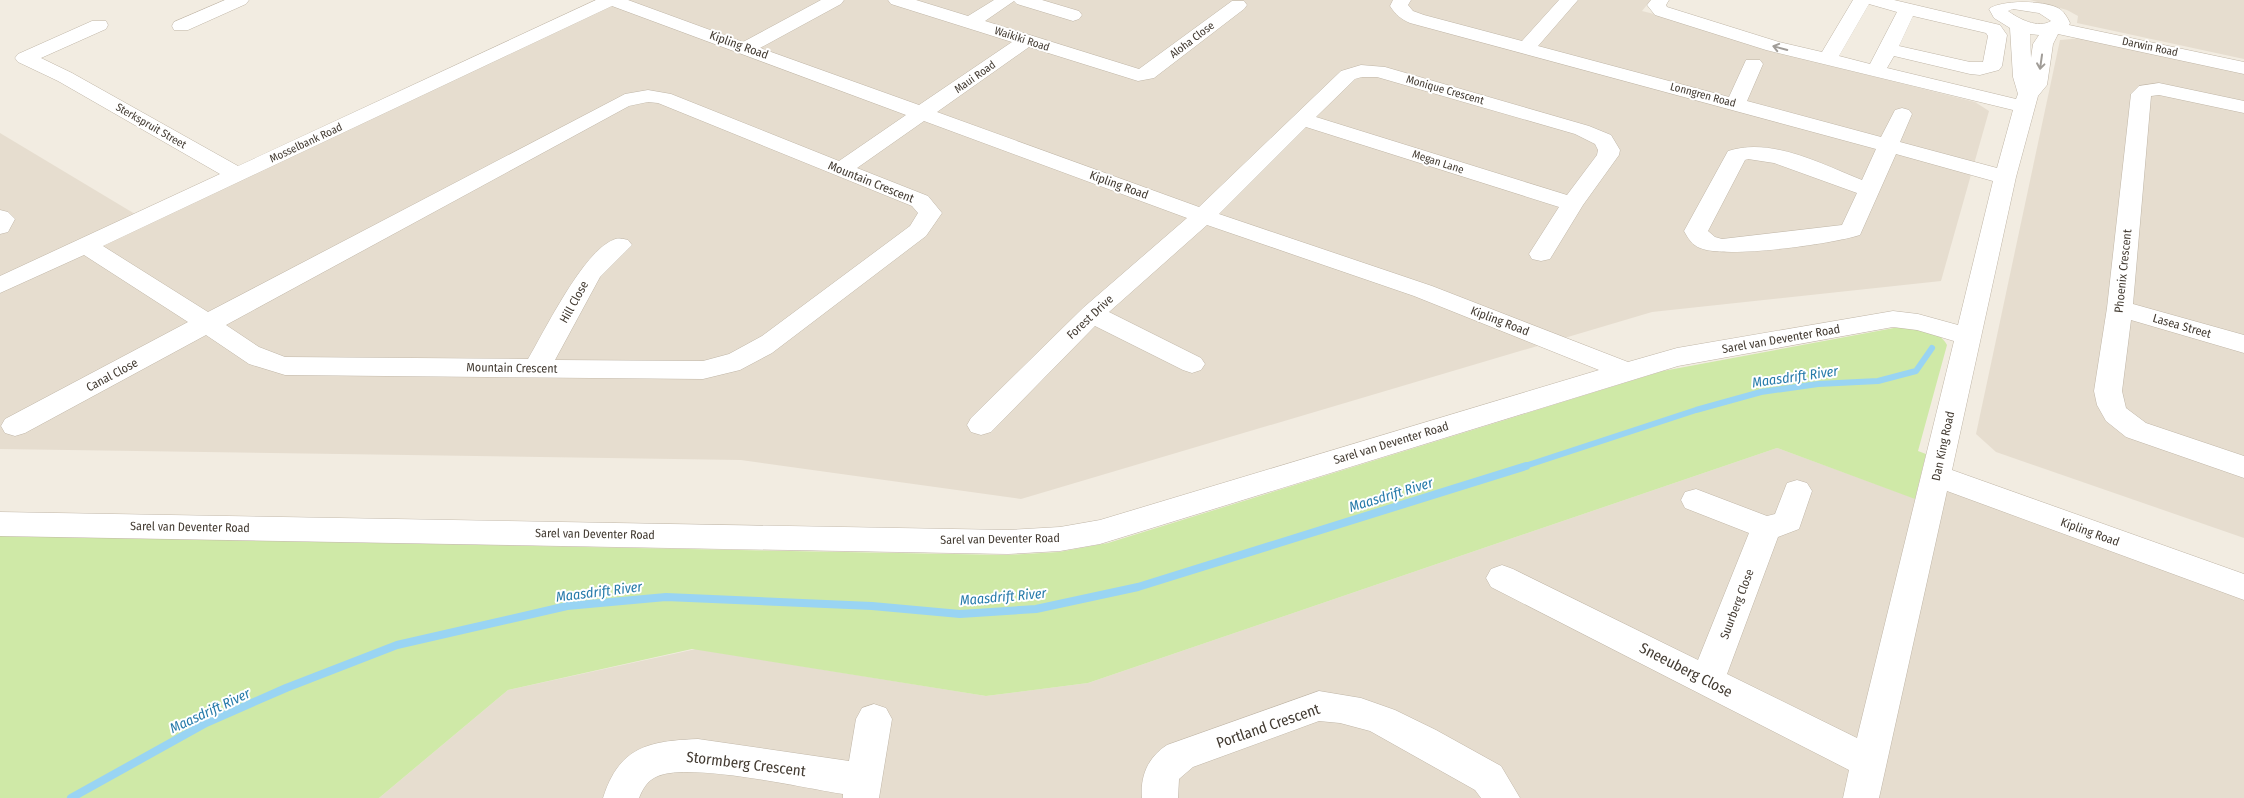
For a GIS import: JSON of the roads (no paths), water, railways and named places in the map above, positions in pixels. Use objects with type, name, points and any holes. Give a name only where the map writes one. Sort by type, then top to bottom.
[{"type":"street","points":[[181,26],[240,0]]},
{"type":"street","name":"Kipling Road","points":[[611,0],[1203,216],[1423,291],[1626,371]]},
{"type":"street","name":"Mosselbank Road","points":[[0,285],[611,0]]},
{"type":"street","points":[[746,48],[835,0]]},
{"type":"street","name":"Waikiki Road","points":[[897,0],[1131,75],[1147,74]]},
{"type":"street","points":[[970,22],[1006,0]]},
{"type":"street","points":[[1023,0],[1073,15]]},
{"type":"street","points":[[1526,48],[1569,0]]},
{"type":"street","points":[[1660,0],[1656,5],[1661,11],[1827,60],[1883,58],[1980,69],[1992,66],[1998,35],[1993,29],[1904,17]]},
{"type":"street","points":[[1827,60],[1862,0]]},
{"type":"street","points":[[1874,0],[1904,17],[1980,43]]},
{"type":"street","points":[[1941,0],[2014,6]]},
{"type":"street","points":[[1988,0],[2054,17]]},
{"type":"street","name":"Aloha Close","points":[[1147,74],[1238,5]]},
{"type":"street","name":"Lonngren Road","points":[[1402,5],[1417,19],[2006,177]]},
{"type":"street","points":[[2014,6],[2018,25],[2032,28],[2054,17]]},
{"type":"street","points":[[1883,58],[1904,17]]},
{"type":"street","name":"Darwin Road","points":[[2054,17],[2244,60]]},
{"type":"street","name":"Darwin Road","points":[[2054,17],[2244,68]]},
{"type":"street","name":"Dan King Road","points":[[1861,798],[1967,336],[2006,177],[2026,100],[2037,86],[2043,44],[2054,17]]},
{"type":"street","name":"Sterkspruit Street","points":[[99,25],[26,58],[65,77],[238,175]]},
{"type":"street","name":"Dan King Road","points":[[2018,25],[2022,39],[2022,81],[2026,100]]},
{"type":"street","name":"Maui Road","points":[[840,170],[1026,41]]},
{"type":"street","points":[[1883,58],[2026,100]]},
{"type":"street","points":[[1883,58],[1969,77]]},
{"type":"street","points":[[1736,104],[1753,64]]},
{"type":"street","name":"Monique Crescent","points":[[1203,216],[1304,120],[1348,75],[1370,70],[1582,130],[1599,137],[1609,150],[1540,254]]},
{"type":"street","name":"Phoenix Crescent","points":[[2244,107],[2165,90],[2151,89],[2142,92],[2120,308],[2108,391],[2116,414],[2125,423],[2150,436],[2244,467]]},
{"type":"street","name":"Mountain Crescent","points":[[86,246],[208,323],[257,358],[285,366],[703,370],[720,368],[750,356],[918,231],[925,224],[930,213],[920,202],[664,98],[651,96],[636,97],[622,102],[208,323]]},
{"type":"street","points":[[1869,190],[1814,167],[1761,154],[1741,152],[1736,156],[1697,234],[1706,242],[1722,246],[1846,232],[1855,226],[1902,114]]},
{"type":"street","name":"Megan Lane","points":[[1304,120],[1572,204]]},
{"type":"street","name":"Forest Drive","points":[[981,425],[1092,314],[1203,216]]},
{"type":"street","points":[[0,217],[3,219],[0,227]]},
{"type":"street","name":"Hill Close","points":[[538,368],[590,273],[620,245]]},
{"type":"street","name":"Lasea Street","points":[[2120,308],[2244,344]]},
{"type":"street","points":[[1092,314],[1192,364]]},
{"type":"street","name":"Sarel van Deventer Road","points":[[0,524],[1008,542],[1060,539],[1100,532],[1626,371],[1678,357],[1885,320],[1909,320],[1967,336]]},
{"type":"street","name":"Canal Close","points":[[15,426],[208,323]]},
{"type":"street","name":"Kipling Road","points":[[1936,476],[2244,587]]},
{"type":"street","points":[[1696,500],[1766,528],[1788,521],[1797,491]]},
{"type":"street","name":"Suurberg Close","points":[[1707,681],[1766,528]]},
{"type":"street","name":"Sneeuberg Close","points":[[1502,578],[1869,762]]},
{"type":"street","name":"Portland Crescent","points":[[1160,798],[1158,784],[1164,768],[1180,756],[1319,706],[1352,709],[1380,720],[1488,778],[1502,798]]},
{"type":"street","name":"Stormberg Crescent","points":[[621,798],[630,779],[638,768],[654,758],[671,756],[698,755],[861,789],[874,719]]},
{"type":"waterway","name":"Maasdrift River","points":[[1522,467],[1696,410],[1761,392],[1818,384],[1878,381],[1916,371],[1932,348]]},
{"type":"waterway","name":"Maasdrift River","points":[[71,798],[206,723],[286,688],[397,645],[567,606],[666,597],[872,606],[960,614],[1036,609],[1138,587],[1526,466]]}]
